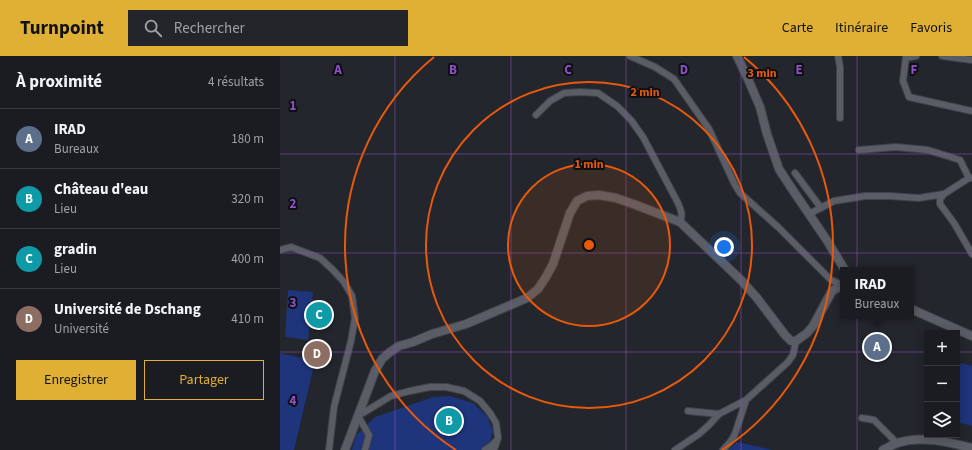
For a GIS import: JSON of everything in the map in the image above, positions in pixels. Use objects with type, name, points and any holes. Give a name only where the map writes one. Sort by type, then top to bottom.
[{"type":"street","points":[[630,56],[655,67],[674,78],[709,129],[734,185],[740,193],[778,227],[831,280],[840,284]]},
{"type":"street","points":[[737,56],[760,107],[772,152],[779,169],[843,267]]},
{"type":"street","points":[[838,56],[840,67],[840,118]]},
{"type":"street","points":[[916,56],[906,57],[903,81],[909,97],[972,111]]},
{"type":"street","points":[[942,56],[972,60]]},
{"type":"street","points":[[536,115],[550,101],[564,93],[598,93],[617,106],[631,120],[644,137],[678,203],[681,211],[680,222]]},
{"type":"street","points":[[859,150],[896,146],[928,150],[960,160],[971,178],[944,194],[940,199],[940,204],[954,223],[972,254]]},
{"type":"street","points":[[795,173],[821,208]]},
{"type":"street","points":[[809,214],[834,201],[865,196],[919,198],[944,194]]},
{"type":"street","points":[[344,450],[375,371],[382,359],[399,346],[466,324],[527,298],[538,289],[553,264],[570,213],[577,201],[587,196],[599,195],[616,198],[680,222],[741,280],[791,341],[796,341],[802,338],[814,326],[832,291],[840,287]]},
{"type":"street","points":[[280,250],[292,247],[320,258],[344,282],[352,296],[356,318],[334,408],[329,450]]},
{"type":"street","points":[[914,310],[972,336]]},
{"type":"street","points":[[675,450],[699,434],[719,414],[746,400],[788,362],[793,354],[796,341]]},
{"type":"street","points":[[358,416],[391,396],[410,391],[430,387],[446,387],[464,391],[480,400],[490,412],[496,423],[498,438],[494,450]]},
{"type":"street","points":[[723,450],[735,434],[746,400]]},
{"type":"street","points":[[688,412],[719,414]]},
{"type":"street","points":[[358,416],[369,435],[365,450]]},
{"type":"street","points":[[862,418],[874,420],[897,443]]},
{"type":"street","points":[[485,450],[498,438]]},
{"type":"street","points":[[883,450],[897,443],[911,440],[935,440],[972,448]]},
{"type":"shaded area","points":[[288,290],[313,292],[308,340],[285,337]]},
{"type":"shaded area","points":[[280,353],[315,361],[294,450],[280,450]]},
{"type":"shaded area","points":[[961,363],[972,366],[972,426],[960,423]]},
{"type":"shaded area","points":[[450,396],[473,403],[487,416],[493,431],[488,450],[352,450],[356,435],[375,417],[433,397]]},
{"type":"shaded area","points":[[737,442],[773,450],[729,450]]},
{"type":"place","name":"gradin","points":[[319,315]]},
{"type":"place","name":"IRAD","points":[[877,347]]},
{"type":"place","name":"Université de Dschang","points":[[317,354]]},
{"type":"place","name":"Château d'eau","points":[[449,421]]}]
